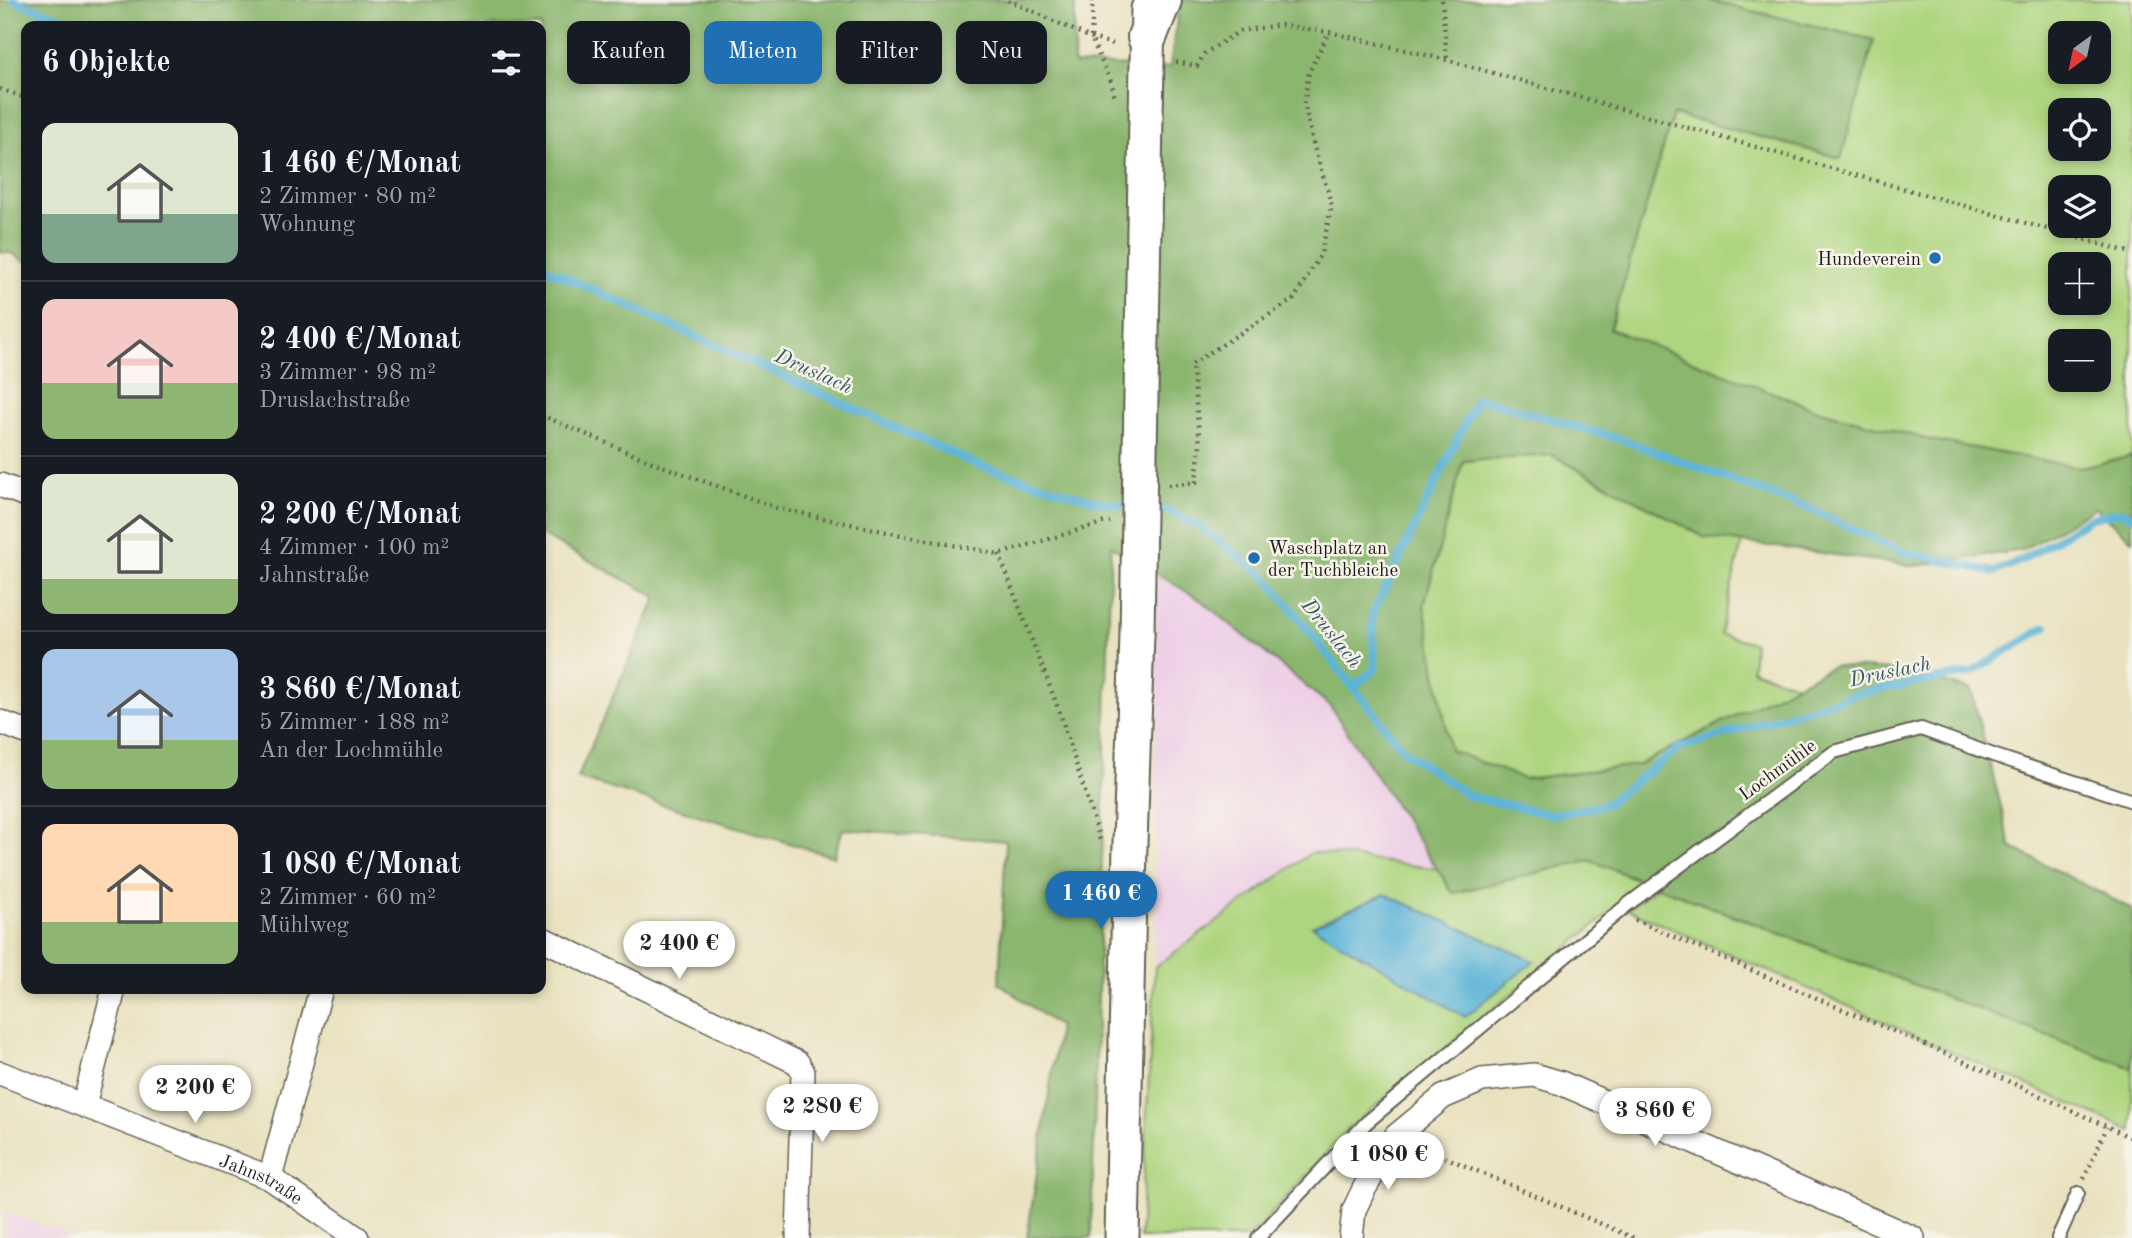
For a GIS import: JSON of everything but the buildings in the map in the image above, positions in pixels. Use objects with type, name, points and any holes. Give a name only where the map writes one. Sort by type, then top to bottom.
[{"type":"highway","points":[[1147,45],[1162,0]]},
{"type":"main road","points":[[1122,1233],[1149,0]]},
{"type":"street","points":[[0,485],[21,493]]},
{"type":"street","points":[[0,722],[21,730]]},
{"type":"street","points":[[546,940],[798,1063],[803,1072],[798,1238]]},
{"type":"street","points":[[84,1105],[113,994]]},
{"type":"street","points":[[270,1178],[320,994]]},
{"type":"street","name":"Jahnstraße","points":[[0,1073],[270,1178],[357,1238]]},
{"type":"street","points":[[1351,1238],[1354,1210],[1396,1136],[1452,1092],[1482,1080],[1534,1075],[1561,1083],[1913,1238]]},
{"type":"lane","name":"Lochmühle","points":[[1258,1238],[1366,1123],[1623,909],[1834,752],[1921,729],[2132,801]]},
{"type":"lane","points":[[2058,1238],[2078,1193]]},
{"type":"path","points":[[1008,0],[1091,38],[1093,0]]},
{"type":"path","points":[[1441,0],[1447,60]]},
{"type":"path","points":[[1147,45],[1180,64],[1198,66],[1205,53],[1240,31],[1281,25],[1329,32],[1447,60],[2132,253]]},
{"type":"path","points":[[1166,486],[1196,482],[1200,443],[1192,364],[1294,299],[1321,254],[1332,205],[1304,103],[1309,72],[1329,32]]},
{"type":"path","points":[[0,89],[21,96]]},
{"type":"path","points":[[546,417],[654,463],[777,508],[999,554],[1102,523]]},
{"type":"path","points":[[999,554],[1060,713],[1101,842],[1130,844]]},
{"type":"path","points":[[1623,909],[2132,1138]]},
{"type":"path","points":[[2078,1193],[2107,1127]]},
{"type":"path","points":[[1396,1136],[1634,1238]]},
{"type":"shaded area","points":[[1156,574],[1202,601],[1330,706],[1437,869],[1312,852],[1155,967]]},
{"type":"shaded area","points":[[4,1211],[76,1238],[5,1238]]},
{"type":"green space","points":[[0,0],[1075,0],[1074,64],[1170,67],[1180,0],[1706,0],[1874,40],[1841,158],[1673,114],[1610,329],[1820,411],[1930,440],[2082,468],[2132,456],[2132,540],[2095,508],[2022,550],[1915,566],[1704,537],[1552,455],[1463,461],[1424,605],[1450,750],[1524,779],[1638,765],[1833,666],[1891,670],[1971,689],[2011,847],[2132,909],[2132,1068],[1589,860],[1453,893],[1330,706],[1202,601],[1111,546],[1091,1238],[1027,1238],[1059,1027],[999,983],[1006,841],[843,829],[834,857],[577,778],[657,597],[546,538],[546,21],[21,21],[21,259],[11,253],[0,252]]},
{"type":"green space","points":[[1706,0],[2132,0],[2132,456],[2082,468],[1930,440],[1820,411],[1610,329],[1673,114],[1840,158],[1874,40]]},
{"type":"green space","points":[[1552,455],[1704,537],[1742,542],[1720,634],[1754,643],[1752,670],[1797,685],[1638,765],[1524,779],[1450,751],[1424,605],[1463,461]]},
{"type":"green space","points":[[1312,852],[1437,869],[1453,893],[1589,860],[1646,883],[1350,1127],[1249,1238],[1140,1238],[1155,967]]},
{"type":"green space","points":[[1658,887],[2132,1068],[2132,1131],[1627,909]]},
{"type":"water","points":[[1385,894],[1534,961],[1465,1017],[1312,926]]},
{"type":"waterway","name":"Druslach","points":[[13,0],[69,21]]},
{"type":"waterway","name":"Druslach","points":[[546,268],[980,466],[1099,502],[1133,506]]},
{"type":"waterway","points":[[1352,687],[1375,670],[1372,615],[1477,398],[1626,441],[1808,508],[1899,551],[1994,572],[2024,559],[2091,518],[2121,512],[2132,516]]},
{"type":"waterway","name":"Druslach","points":[[1146,508],[1169,511],[1199,526],[1267,578],[1404,751],[1469,796],[1552,815],[1605,805],[1679,748],[1861,693],[1971,673],[2046,627]]},
{"type":"place","name":"Hundeverein","points":[[1935,258]]},
{"type":"place","name":"Waschplatz an der Tuchbleiche","points":[[1254,558]]}]
